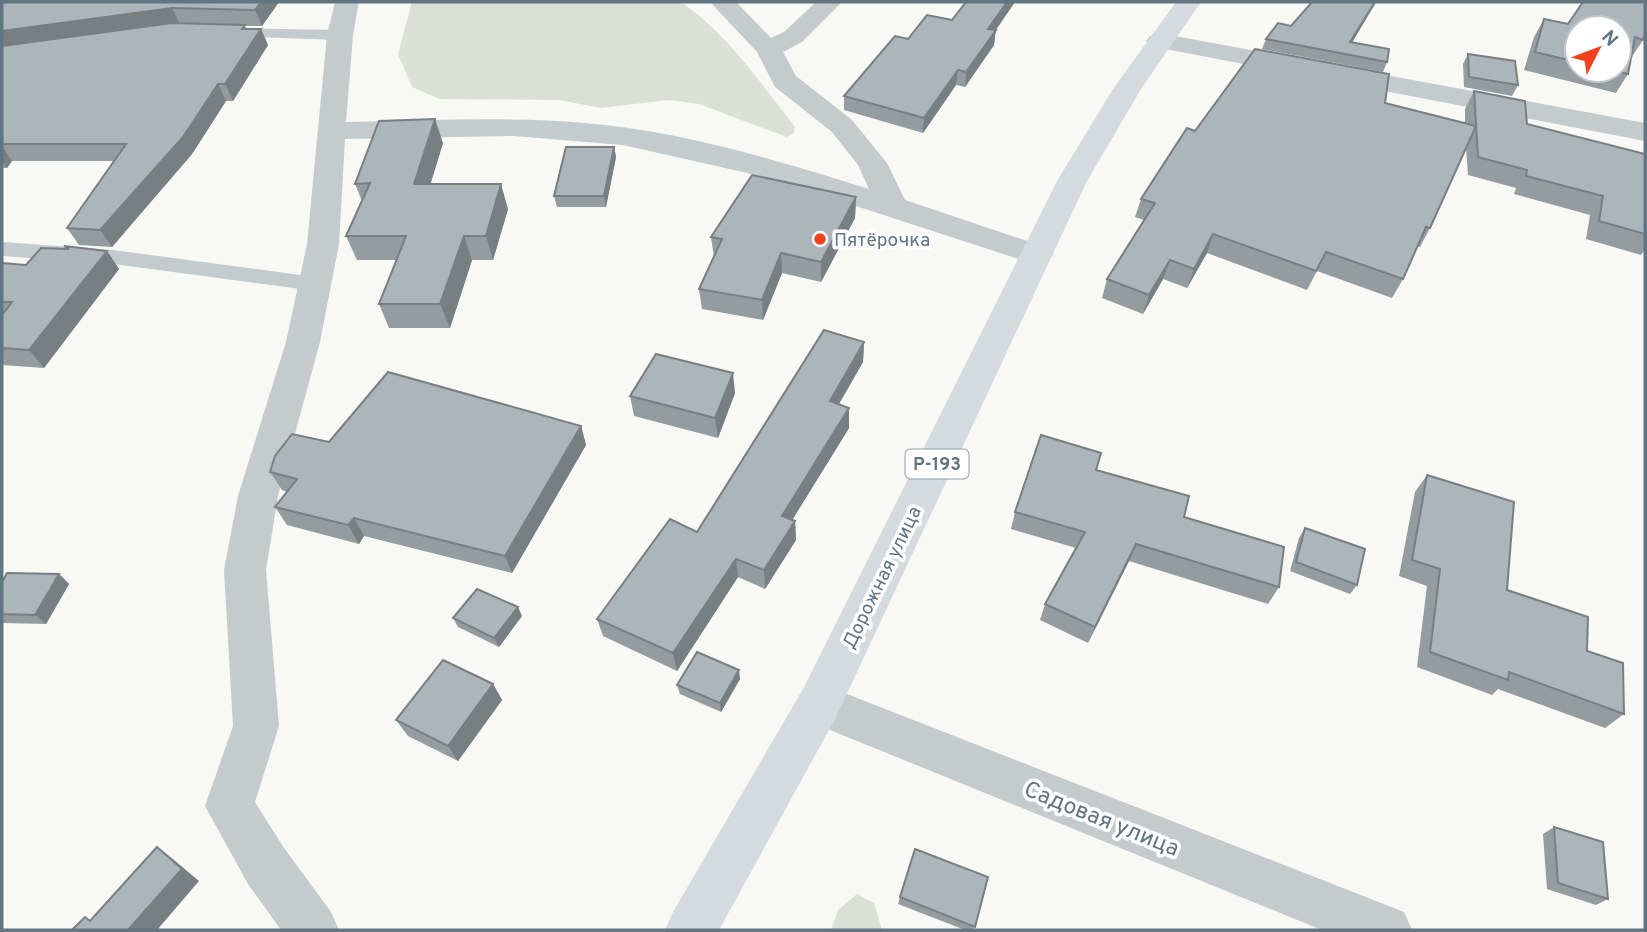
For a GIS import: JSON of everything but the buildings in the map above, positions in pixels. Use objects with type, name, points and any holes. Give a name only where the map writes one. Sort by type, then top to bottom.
[{"type":"main road","name":"Дорожная улица","points":[[691,930],[819,704],[1072,181],[1106,121],[1159,41],[1189,2]]},
{"type":"street","points":[[313,930],[266,866],[229,806],[256,726],[245,570],[258,496],[303,342],[323,244],[340,35],[348,2]]},
{"type":"street","points":[[722,2],[768,49],[785,81],[842,125],[872,163],[893,206]]},
{"type":"street","points":[[768,49],[793,37],[830,2]]},
{"type":"street","points":[[1159,41],[1645,132]]},
{"type":"street","points":[[331,131],[521,129],[621,136],[727,156],[893,206],[1037,255]]},
{"type":"street","name":"Садовая улица","points":[[819,704],[1386,930]]},
{"type":"lane","points":[[212,32],[340,35]]},
{"type":"lane","points":[[2,248],[113,257],[315,284]]},
{"type":"shaded area","points":[[412,2],[681,2],[714,29],[742,60],[795,127],[794,133],[787,137],[699,104],[669,100],[601,108],[559,100],[440,99],[412,87],[398,54]]},
{"type":"shaded area","points":[[857,894],[874,903],[882,930],[831,930],[838,910]]},
{"type":"place","name":"Пятёрочка","points":[[820,239]]}]
